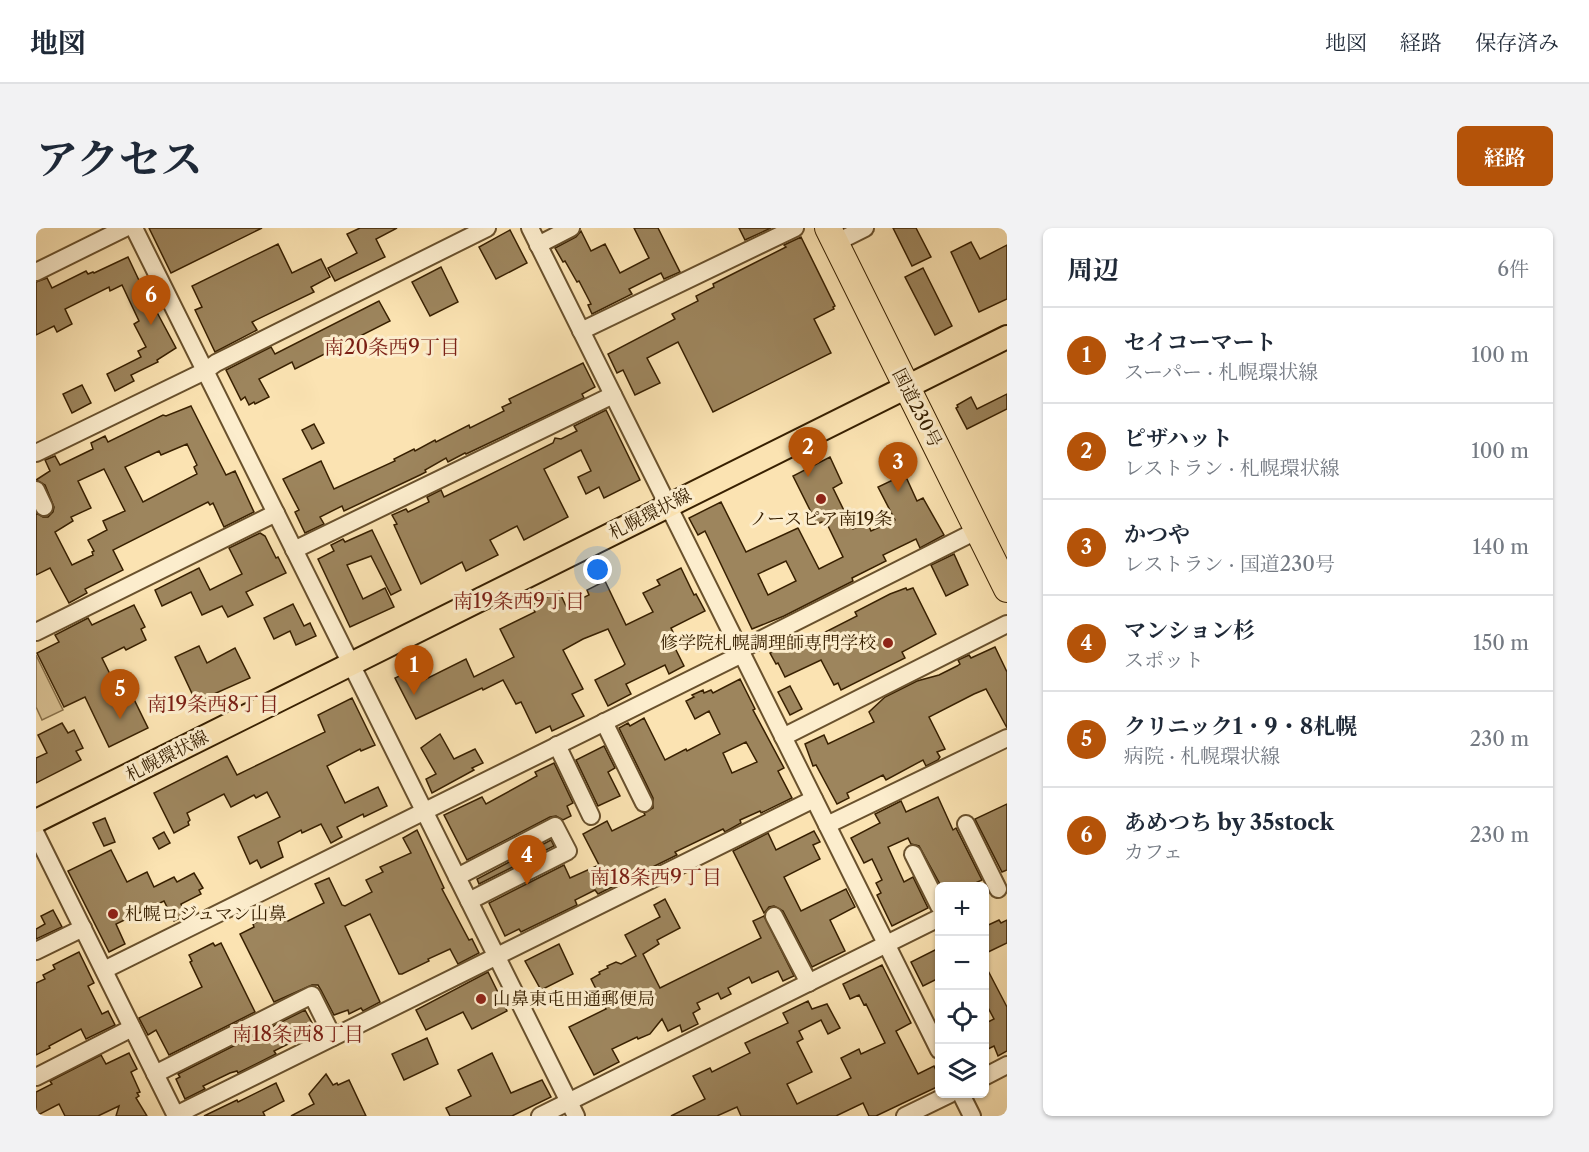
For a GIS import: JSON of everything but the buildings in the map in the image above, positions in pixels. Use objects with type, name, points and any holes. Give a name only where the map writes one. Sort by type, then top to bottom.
[{"type":"highway","name":"国道230号","points":[[831,236],[978,530],[1004,577]]},
{"type":"main road","name":"札幌環状線","points":[[36,821],[1007,337]]},
{"type":"street","points":[[38,267],[125,228]]},
{"type":"street","points":[[134,228],[573,1109]]},
{"type":"street","points":[[36,453],[205,371],[216,363],[487,228]]},
{"type":"street","points":[[530,228],[936,1044]]},
{"type":"street","points":[[538,244],[571,228]]},
{"type":"street","points":[[581,332],[795,228]]},
{"type":"street","points":[[831,236],[865,228]]},
{"type":"street","points":[[294,550],[613,395]]},
{"type":"street","points":[[36,490],[44,507]]},
{"type":"street","points":[[36,632],[276,513]]},
{"type":"street","points":[[104,970],[604,722],[978,530]]},
{"type":"street","points":[[783,737],[1007,624]]},
{"type":"street","points":[[604,722],[644,803]]},
{"type":"street","points":[[827,825],[1007,738]]},
{"type":"street","points":[[557,745],[591,816]]},
{"type":"street","points":[[36,834],[176,1116],[814,799]]},
{"type":"street","points":[[966,824],[996,890]]},
{"type":"street","points":[[457,877],[555,826],[567,851],[469,901]]},
{"type":"street","points":[[913,854],[935,898]]},
{"type":"street","points":[[774,916],[809,983]]},
{"type":"street","points":[[540,1116],[573,1109],[809,983],[935,920]]},
{"type":"street","points":[[36,951],[82,928]]},
{"type":"street","points":[[156,1074],[312,995],[333,1037]]},
{"type":"street","points":[[36,1077],[132,1028]]},
{"type":"street","points":[[989,1074],[1007,1065]]},
{"type":"street","points":[[904,1116],[942,1098]]},
{"type":"street","points":[[963,1098],[972,1116]]},
{"type":"shaded area","points":[[36,655],[63,710],[42,720],[36,707]]},
{"type":"place","name":"あめつち by 35stock","points":[[151,325]]},
{"type":"place","name":"ピザハット","points":[[808,477]]},
{"type":"place","name":"かつや","points":[[898,492]]},
{"type":"place","name":"ノースピア南19条","points":[[821,499]]},
{"type":"place","name":"修学院札幌調理師専門学校","points":[[888,643]]},
{"type":"place","name":"セイコーマート","points":[[414,695]]},
{"type":"place","name":"クリニック1・9・8札幌","points":[[120,719]]},
{"type":"place","name":"マンション杉","points":[[527,885]]},
{"type":"place","name":"札幌ロジュマン山鼻","points":[[113,914]]},
{"type":"place","name":"山鼻東屯田通郵便局","points":[[481,999]]},
{"type":"district","name":"南20条西9丁目","points":[[392,347]]},
{"type":"district","name":"南19条西9丁目","points":[[519,601]]},
{"type":"district","name":"南19条西8丁目","points":[[213,704]]},
{"type":"district","name":"南18条西9丁目","points":[[656,877]]},
{"type":"district","name":"南18条西8丁目","points":[[298,1034]]}]
